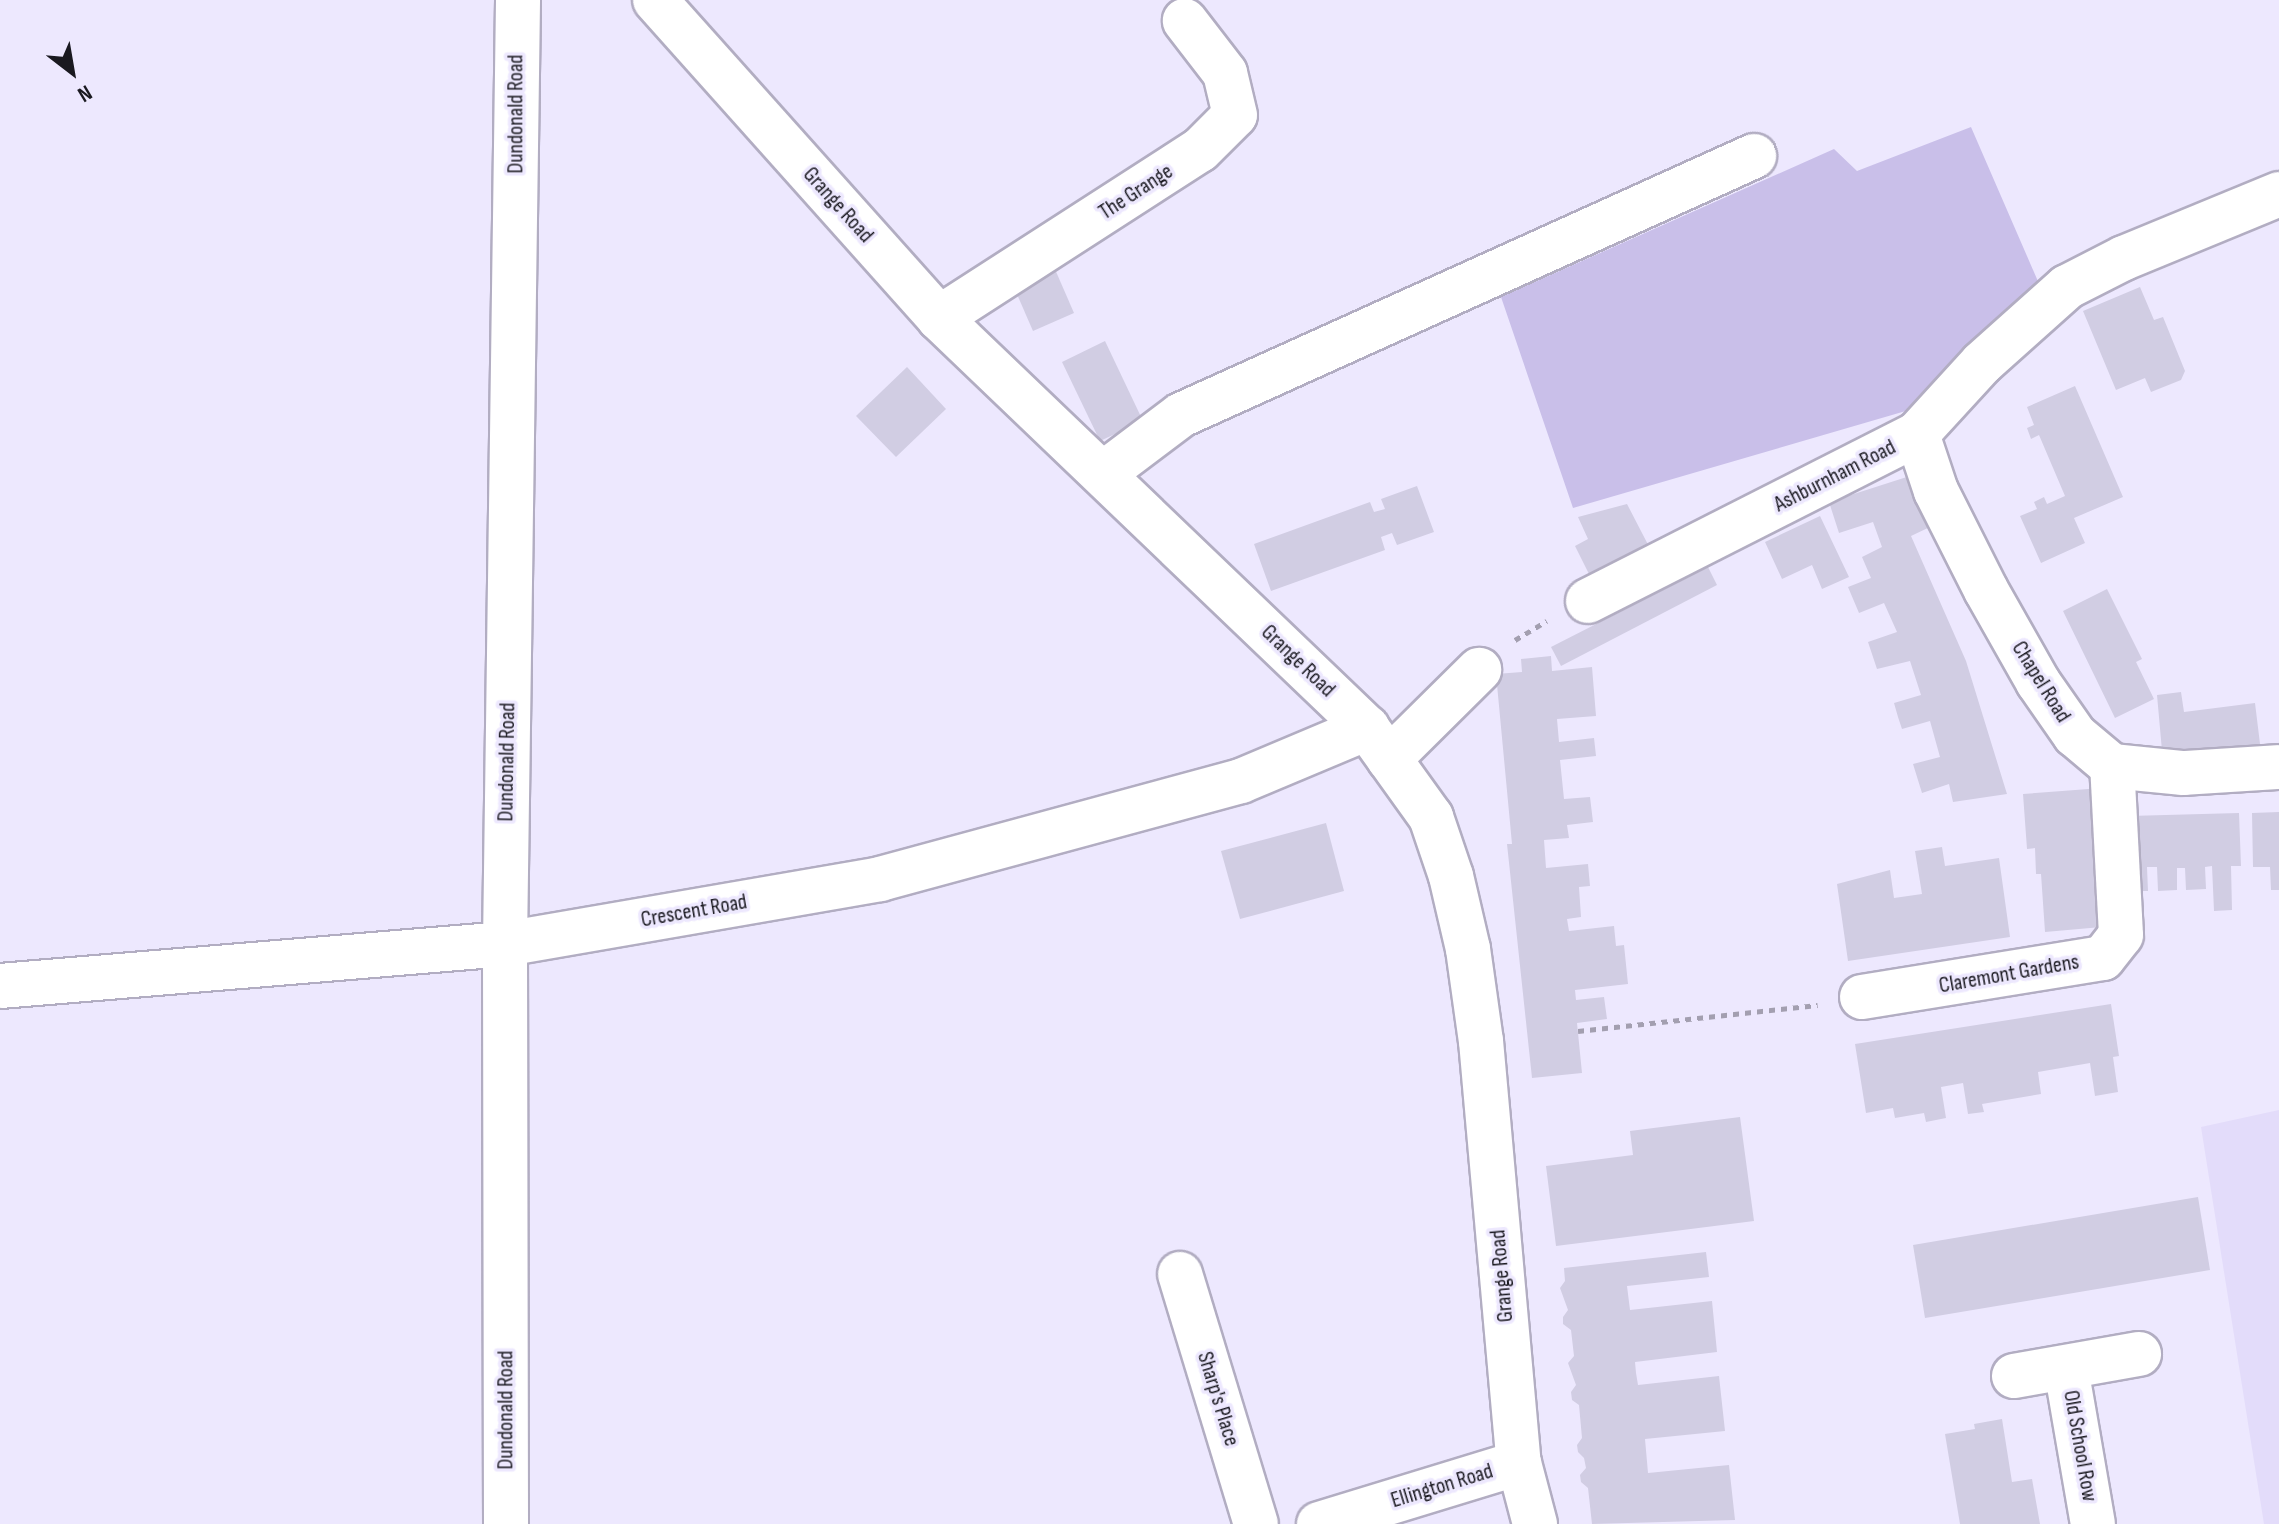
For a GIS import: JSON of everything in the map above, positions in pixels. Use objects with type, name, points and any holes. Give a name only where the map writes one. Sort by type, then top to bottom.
[{"type":"street","name":"Dundonald Road","points":[[506,1524],[505,944],[518,0]]},
{"type":"street","name":"Grange Road","points":[[655,0],[939,318],[1104,473],[1378,744],[1431,817],[1451,876],[1468,949],[1482,1057],[1519,1463],[1535,1524]]},
{"type":"street","name":"The Grange","points":[[939,318],[1200,150],[1235,115],[1225,73],[1185,21]]},
{"type":"street","points":[[1104,473],[1181,415],[1754,156]]},
{"type":"street","name":"Ashburnham Road","points":[[1588,601],[1917,434],[1982,363],[2067,287],[2124,258],[2279,194]]},
{"type":"street","name":"Chapel Road","points":[[1917,434],[1936,491],[2038,682],[2075,735],[2112,766]]},
{"type":"street","points":[[1378,744],[1479,670]]},
{"type":"street","name":"Crescent Road","points":[[0,986],[505,944],[880,879],[1378,744]]},
{"type":"street","points":[[2112,766],[2184,773],[2279,767]]},
{"type":"street","name":"Claremont Gardens","points":[[1862,997],[2103,958],[2121,935],[2112,766]]},
{"type":"street","name":"Sharp's Place","points":[[1180,1274],[1256,1524]]},
{"type":"street","name":"Old School Row","points":[[2014,1376],[2139,1354]]},
{"type":"street","name":"Old School Row","points":[[2066,1368],[2093,1524]]},
{"type":"street","name":"Ellington Road","points":[[1319,1524],[1519,1463]]},
{"type":"path","points":[[1479,670],[1523,632],[1588,601]]},
{"type":"path","points":[[1578,1031],[1862,997]]},
{"type":"shaded area","points":[[1971,127],[2040,286],[1916,408],[1573,508],[1501,297],[1834,149],[1857,171]]},
{"type":"shaded area","points":[[2279,1110],[2279,1524],[2264,1524],[2201,1127]]},
{"type":"building","points":[[1054,267],[1074,313],[1033,331],[1013,285]]},
{"type":"building","points":[[2140,287],[2154,320],[2163,317],[2185,371],[2181,380],[2151,392],[2145,378],[2116,390],[2083,311]]},
{"type":"building","points":[[1105,341],[1143,421],[1100,441],[1062,362]]},
{"type":"building","points":[[907,367],[946,409],[896,457],[856,416]]},
{"type":"building","points":[[2075,386],[2123,497],[2074,518],[2085,543],[2041,563],[2020,516],[2037,509],[2034,502],[2044,497],[2047,504],[2065,496],[2039,435],[2031,439],[2027,428],[2034,425],[2027,407]]},
{"type":"building","points":[[1913,475],[1932,526],[1911,536],[1966,661],[2007,794],[1953,802],[1949,784],[1922,793],[1913,764],[1940,757],[1930,721],[1902,729],[1898,717],[1894,703],[1921,695],[1910,661],[1877,669],[1868,642],[1897,632],[1884,603],[1859,613],[1848,587],[1871,578],[1862,557],[1882,547],[1873,522],[1839,533],[1829,502]]},
{"type":"building","points":[[1417,486],[1434,532],[1397,545],[1392,533],[1381,537],[1385,550],[1271,591],[1254,544],[1370,502],[1374,512],[1385,509],[1381,499]]},
{"type":"building","points":[[1627,504],[1656,560],[1597,590],[1575,546],[1588,539],[1578,517]]},
{"type":"building","points":[[1820,516],[1849,577],[1822,589],[1812,565],[1782,579],[1765,542]]},
{"type":"building","points":[[1708,567],[1717,585],[1561,666],[1551,647]]},
{"type":"building","points":[[2107,589],[2142,659],[2136,662],[2154,699],[2115,718],[2063,611]]},
{"type":"building","points":[[1551,656],[1552,671],[1592,667],[1596,716],[1557,719],[1559,742],[1594,738],[1596,756],[1560,760],[1564,799],[1590,797],[1593,822],[1567,825],[1569,838],[1544,840],[1546,868],[1588,864],[1590,886],[1579,887],[1581,917],[1567,919],[1569,931],[1614,926],[1616,946],[1624,945],[1628,984],[1575,990],[1576,1000],[1604,997],[1607,1019],[1577,1023],[1582,1073],[1532,1078],[1507,844],[1512,844],[1496,674],[1522,672],[1521,659]]},
{"type":"building","points":[[2181,692],[2184,712],[2255,703],[2261,752],[2163,762],[2157,695]]},
{"type":"building","points":[[2102,788],[2113,926],[2045,932],[2041,874],[2036,874],[2035,848],[2027,849],[2023,794]]},
{"type":"building","points":[[2279,812],[2279,890],[2271,890],[2270,867],[2253,867],[2252,813]]},
{"type":"building","points":[[2239,813],[2241,866],[2231,866],[2232,910],[2214,911],[2212,866],[2205,867],[2206,889],[2186,890],[2185,868],[2177,868],[2177,890],[2158,891],[2157,867],[2147,867],[2148,891],[2131,891],[2129,816]]},
{"type":"building","points":[[1326,823],[1344,891],[1240,919],[1221,851]]},
{"type":"building","points":[[1942,847],[1945,866],[1999,858],[2010,937],[1848,961],[1837,884],[1890,870],[1894,898],[1922,894],[1915,851]]},
{"type":"building","points":[[2111,1004],[2119,1056],[2113,1057],[2118,1092],[2095,1096],[2090,1063],[2038,1072],[2041,1094],[1982,1104],[1984,1112],[1968,1114],[1963,1083],[1941,1087],[1946,1118],[1926,1122],[1924,1113],[1895,1118],[1893,1108],[1866,1113],[1855,1044]]},
{"type":"building","points":[[1740,1117],[1754,1221],[1556,1246],[1546,1166],[1633,1155],[1630,1131]]},
{"type":"building","points":[[2198,1197],[2210,1270],[1925,1318],[1913,1245]]},
{"type":"building","points":[[1706,1252],[1709,1277],[1627,1286],[1630,1310],[1712,1301],[1717,1352],[1635,1362],[1636,1373],[1638,1385],[1719,1376],[1725,1431],[1645,1439],[1648,1473],[1729,1465],[1735,1520],[1592,1524],[1588,1488],[1581,1482],[1580,1475],[1586,1468],[1577,1445],[1582,1438],[1579,1405],[1572,1400],[1571,1392],[1576,1385],[1568,1363],[1574,1356],[1571,1330],[1563,1324],[1568,1310],[1560,1288],[1565,1281],[1564,1268]]},
{"type":"building","points":[[2002,1419],[2012,1482],[2032,1479],[2040,1524],[1960,1524],[1945,1434],[1975,1429],[1974,1424]]}]
